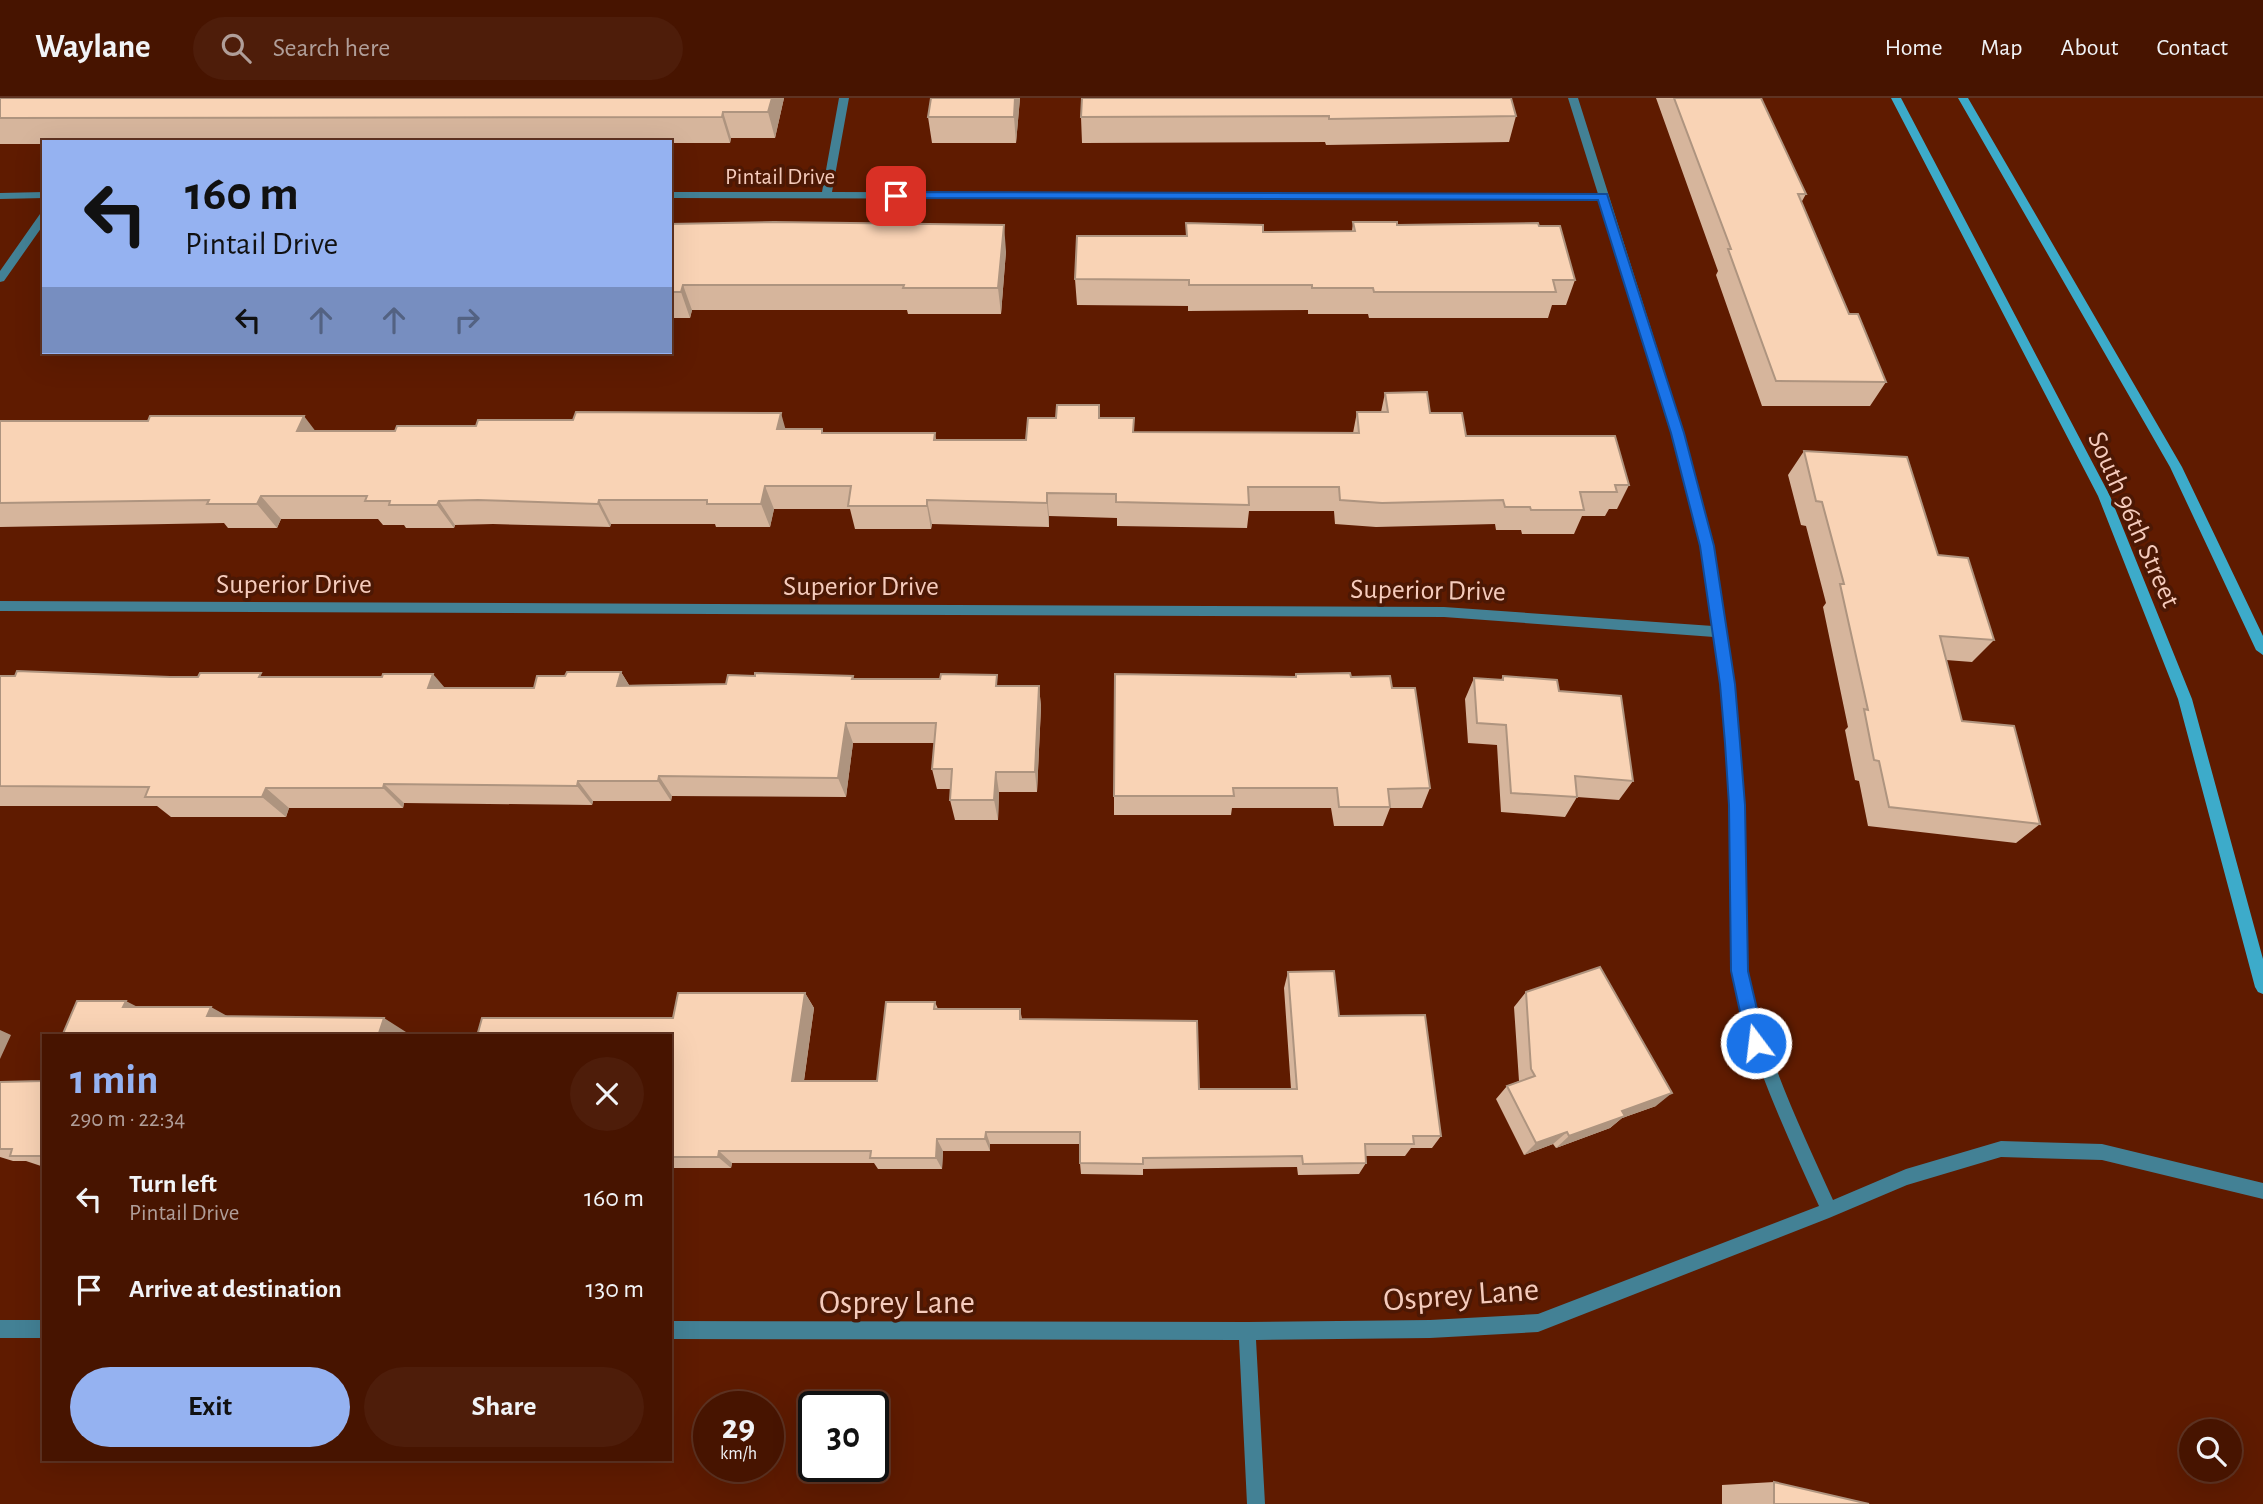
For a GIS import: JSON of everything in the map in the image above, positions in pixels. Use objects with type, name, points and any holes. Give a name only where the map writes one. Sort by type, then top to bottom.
[{"type":"main road","name":"South 96th Street","points":[[1896,98],[2104,496],[2185,699],[2263,986]]},
{"type":"main road","name":"South 96th Street","points":[[1963,98],[2176,467],[2263,650]]},
{"type":"street","points":[[826,195],[844,98]]},
{"type":"street","points":[[1573,98],[1678,433],[1707,546],[1720,632],[1735,771],[1738,947],[1743,995],[1766,1070],[1829,1210]]},
{"type":"street","points":[[0,196],[42,195]]},
{"type":"street","name":"Pintail Drive","points":[[672,195],[1603,197]]},
{"type":"street","points":[[0,279],[42,219]]},
{"type":"street","name":"Superior Drive","points":[[0,606],[1444,612],[1720,632]]},
{"type":"street","name":"Osprey Lane","points":[[672,1330],[1247,1331],[1430,1329],[1538,1323],[1829,1210],[1906,1177],[2001,1149],[2102,1152],[2263,1191]]},
{"type":"street","points":[[0,1329],[42,1329]]},
{"type":"street","points":[[1247,1331],[1256,1504]]},
{"type":"building","points":[[0,98],[772,98],[768,112],[723,112],[722,117],[0,118]]},
{"type":"building","points":[[931,98],[1015,98],[1014,117],[928,117]]},
{"type":"building","points":[[1082,98],[1511,98],[1516,116],[1329,119],[1329,116],[1081,117]]},
{"type":"building","points":[[1674,98],[1761,98],[1806,194],[1798,194],[1849,314],[1858,314],[1886,382],[1776,381],[1728,249],[1731,249]]},
{"type":"building","points":[[774,222],[1004,225],[998,288],[903,288],[904,285],[683,285],[681,292],[672,292],[672,224]]},
{"type":"building","points":[[1353,222],[1397,222],[1397,225],[1538,223],[1539,226],[1560,226],[1575,280],[1553,280],[1556,292],[1374,292],[1373,288],[1312,288],[1312,285],[1189,285],[1189,280],[1075,279],[1077,236],[1187,236],[1186,223],[1263,225],[1263,232],[1355,231]]},
{"type":"building","points":[[1427,392],[1430,413],[1462,413],[1466,436],[1615,436],[1629,485],[1615,485],[1617,492],[1580,492],[1584,510],[1505,507],[1503,500],[1382,503],[1340,500],[1339,487],[1248,487],[1249,505],[1116,502],[1116,494],[1047,493],[1047,503],[927,500],[927,506],[848,506],[851,486],[765,486],[761,504],[707,504],[707,500],[599,500],[598,504],[478,500],[439,501],[437,505],[389,505],[390,501],[365,501],[367,496],[261,496],[257,504],[207,504],[209,500],[0,503],[0,421],[148,421],[150,416],[304,416],[297,431],[395,431],[397,426],[476,426],[478,420],[573,420],[576,412],[781,413],[777,429],[822,429],[822,433],[935,433],[934,440],[1026,440],[1028,418],[1056,418],[1057,405],[1099,405],[1099,418],[1134,418],[1133,432],[1359,433],[1357,412],[1388,412],[1385,393]]},
{"type":"building","points":[[1804,451],[1907,457],[1938,555],[1968,558],[1994,640],[1940,636],[1962,721],[2014,726],[2040,824],[1889,807],[1879,761],[1874,760],[1864,709],[1868,710],[1840,584],[1844,584],[1822,502],[1816,501]]},
{"type":"building","points":[[17,671],[170,677],[198,677],[200,673],[261,673],[259,677],[382,677],[383,674],[433,674],[428,688],[534,688],[537,676],[565,676],[567,672],[621,672],[617,686],[726,684],[728,675],[755,676],[755,673],[853,676],[852,679],[940,679],[941,674],[997,675],[996,686],[1039,686],[1035,772],[996,772],[994,800],[950,800],[952,769],[932,769],[936,723],[846,723],[838,778],[659,776],[658,781],[578,781],[577,786],[384,784],[383,788],[266,788],[262,797],[145,797],[149,787],[0,786],[0,676],[15,676]]},
{"type":"building","points":[[1350,673],[1351,677],[1390,676],[1392,688],[1415,688],[1430,788],[1388,789],[1390,807],[1339,807],[1337,788],[1233,788],[1234,796],[1114,796],[1115,674],[1296,677],[1296,674]]},
{"type":"building","points":[[1503,676],[1557,680],[1559,691],[1621,696],[1633,781],[1575,776],[1577,797],[1511,793],[1506,725],[1477,723],[1474,678],[1503,680]]},
{"type":"building","points":[[1600,967],[1672,1093],[1622,1111],[1625,1116],[1569,1136],[1567,1132],[1536,1143],[1507,1086],[1535,1076],[1531,1069],[1526,992]]},
{"type":"building","points":[[1334,971],[1339,1016],[1425,1015],[1441,1136],[1413,1136],[1414,1144],[1365,1144],[1366,1163],[1303,1164],[1302,1156],[1143,1158],[1143,1164],[1080,1163],[1080,1132],[986,1132],[985,1139],[937,1139],[936,1158],[870,1158],[871,1151],[719,1151],[718,1157],[672,1157],[672,1034],[478,1034],[482,1018],[673,1018],[678,993],[805,993],[792,1081],[877,1081],[886,1002],[935,1002],[934,1009],[1020,1009],[1020,1019],[1197,1021],[1199,1089],[1297,1089],[1288,972]]},
{"type":"building","points":[[77,1001],[126,1001],[123,1007],[211,1007],[207,1016],[384,1018],[379,1034],[63,1034]]},
{"type":"building","points":[[42,1081],[42,1156],[10,1156],[12,1149],[0,1149],[0,1082]]},
{"type":"building","points":[[1774,1482],[1869,1504],[1774,1504]]},
{"type":"route","points":[[896,196],[1603,197],[1678,433],[1707,546],[1728,684],[1737,805],[1739,971],[1756,1043]]}]
